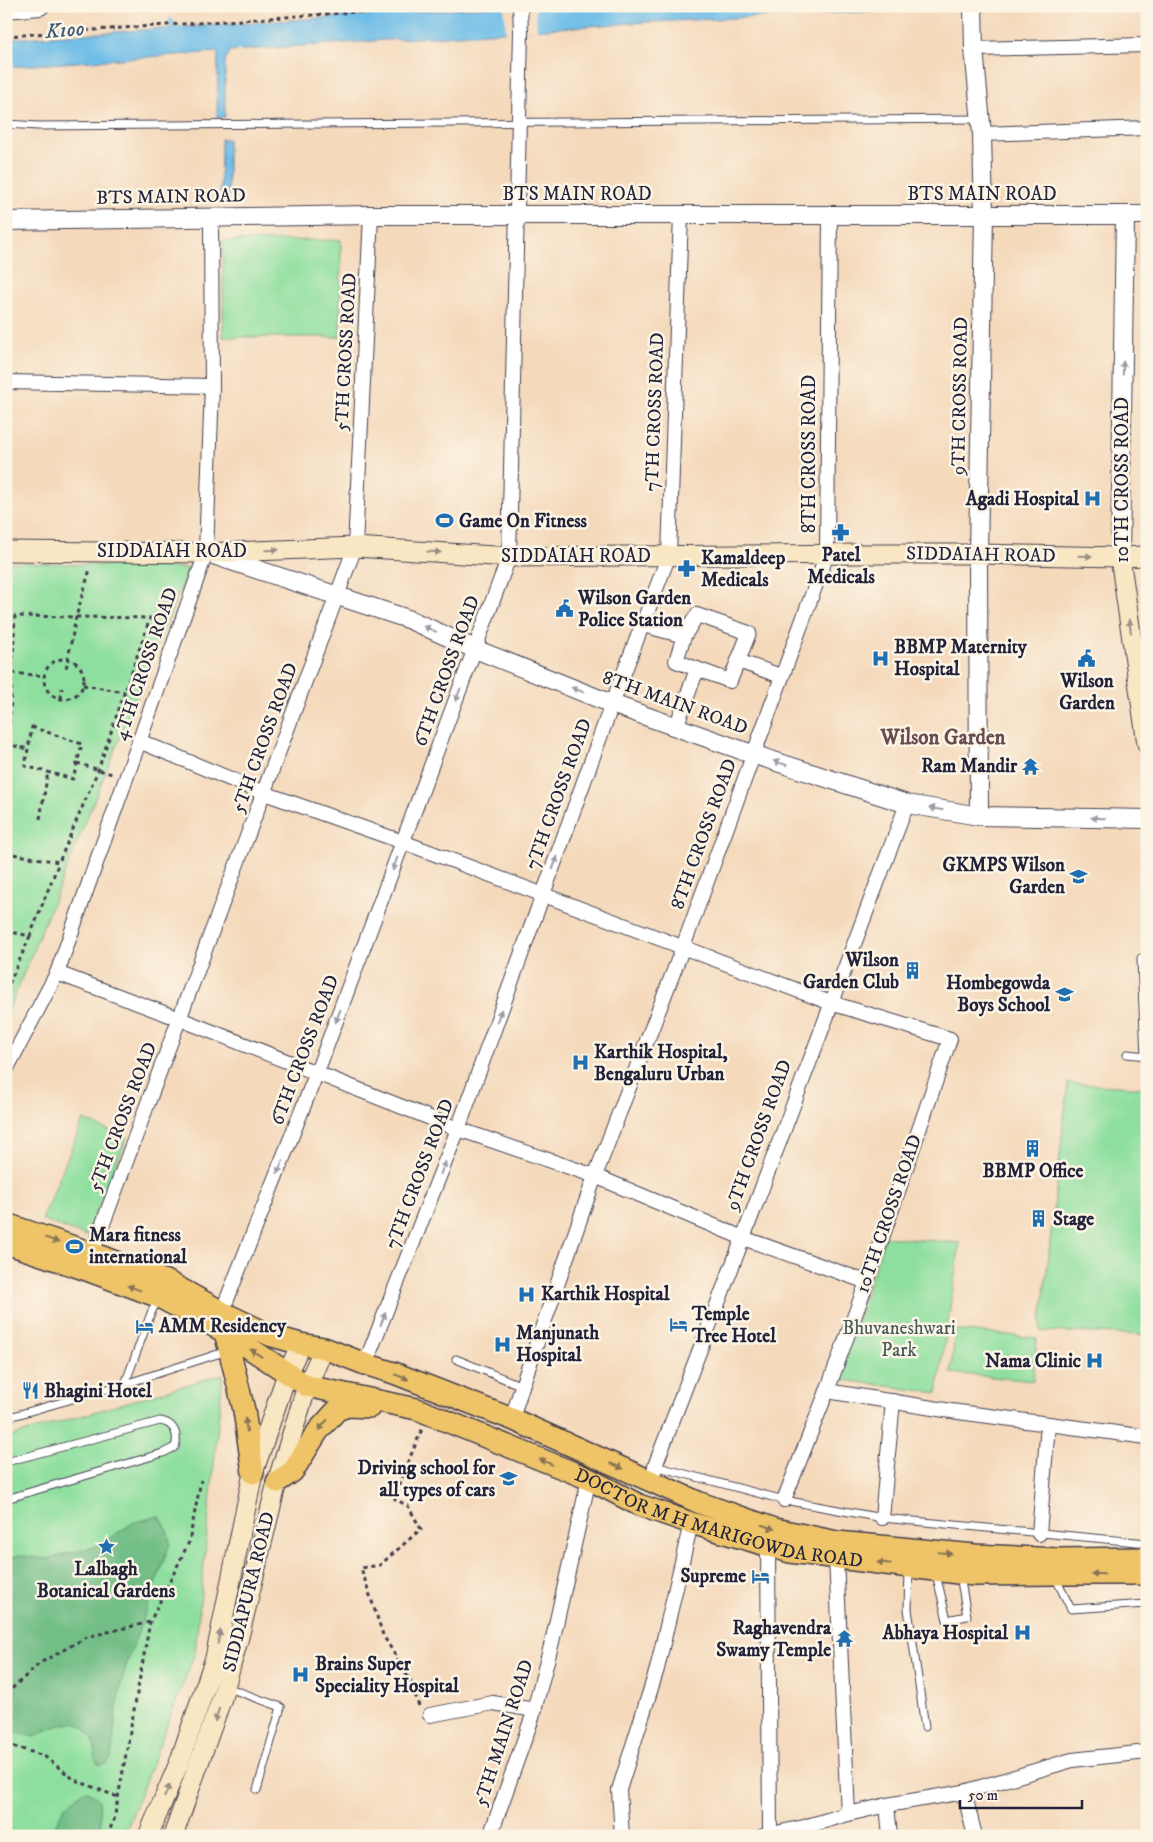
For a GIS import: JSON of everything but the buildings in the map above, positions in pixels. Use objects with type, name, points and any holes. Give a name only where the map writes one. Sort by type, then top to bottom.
[{"type":"main road","name":"SIDDAIAH ROAD","points":[[6,550],[206,553],[355,547],[509,557],[827,554],[1147,556]]},
{"type":"main road","name":"10TH CROSS ROAD","points":[[1120,557],[1147,744]]},
{"type":"main road","points":[[6,1224],[92,1253],[168,1282],[226,1332],[244,1410],[253,1473]]},
{"type":"main road","points":[[6,1243],[159,1297],[226,1332]]},
{"type":"main road","name":"DOCTOR M H MARIGOWDA ROAD","points":[[226,1332],[272,1336],[324,1348],[394,1373],[653,1474],[700,1503],[775,1529],[837,1542],[975,1556],[1058,1559],[1147,1558]]},
{"type":"main road","name":"DOCTOR M H MARIGOWDA ROAD","points":[[226,1332],[307,1386],[423,1411],[589,1480],[639,1505],[691,1523],[790,1552],[974,1575],[1147,1574]]},
{"type":"main road","name":"SIDDAPURA ROAD","points":[[148,1836],[179,1764],[215,1658],[253,1473],[287,1374],[301,1344]]},
{"type":"main road","name":"SIDDAPURA ROAD","points":[[172,1836],[226,1687],[276,1482],[307,1386],[324,1348]]},
{"type":"main road","points":[[276,1482],[293,1471],[318,1431],[337,1410],[348,1406],[423,1411]]},
{"type":"street","points":[[6,9],[40,6]]},
{"type":"street","name":"6TH CROSS ROAD","points":[[226,1332],[317,1072],[509,557],[520,6]]},
{"type":"street","name":"9TH CROSS ROAD","points":[[973,7],[974,48],[982,127],[984,215],[978,554],[979,816]]},
{"type":"street","points":[[974,48],[1147,45]]},
{"type":"street","points":[[982,127],[1147,128]]},
{"type":"street","name":"8TH CROSS ROAD","points":[[512,1419],[595,1176],[683,947],[752,754],[827,554],[830,214]]},
{"type":"street","name":"BTS MAIN ROAD","points":[[6,221],[371,215],[1147,215]]},
{"type":"street","name":"5TH CROSS ROAD","points":[[92,1253],[355,547],[371,215]]},
{"type":"street","name":"7TH CROSS ROAD","points":[[365,1364],[458,1129],[612,704],[669,556],[681,215]]},
{"type":"street","name":"10TH CROSS ROAD","points":[[1120,557],[1125,215]]},
{"type":"street","name":"4TH CROSS ROAD","points":[[6,1070],[57,973],[206,553],[212,386],[211,218]]},
{"type":"street","points":[[6,382],[212,386]]},
{"type":"street","name":"8TH MAIN ROAD","points":[[206,553],[408,619],[475,649],[612,704],[752,754],[907,804],[979,816],[1147,819]]},
{"type":"street","points":[[697,614],[749,633],[730,681],[676,661],[684,636],[697,614]]},
{"type":"street","points":[[642,625],[684,636]]},
{"type":"street","points":[[738,661],[781,676]]},
{"type":"street","points":[[676,727],[697,669]]},
{"type":"street","points":[[139,741],[264,793],[403,842],[831,1003]]},
{"type":"street","name":"9TH CROSS ROAD","points":[[653,1474],[907,804]]},
{"type":"street","points":[[57,973],[180,1018],[458,1129],[595,1176],[743,1238],[866,1282]]},
{"type":"street","name":"10TH CROSS ROAD","points":[[784,1500],[827,1391],[950,1038],[831,1003]]},
{"type":"street","points":[[827,1391],[951,1411],[1147,1437]]},
{"type":"street","points":[[882,1518],[893,1401]]},
{"type":"street","points":[[1039,1534],[1048,1424]]},
{"type":"street","name":"5TH MAIN ROAD","points":[[490,1836],[535,1710],[589,1480]]},
{"type":"street","points":[[622,1836],[621,1783],[657,1669],[691,1523]]},
{"type":"street","points":[[768,1545],[766,1834],[805,1831],[848,1814],[887,1805],[964,1792],[1072,1760],[1147,1752]]},
{"type":"street","points":[[836,1558],[848,1814]]},
{"type":"street","points":[[426,1714],[493,1704],[535,1710]]},
{"type":"street","points":[[964,1792],[975,1836]]},
{"type":"street","points":[[887,1805],[890,1836]]},
{"type":"lane","points":[[6,124],[38,126],[519,122],[982,127]]},
{"type":"lane","points":[[1127,1054],[1146,1056],[1142,958]]},
{"type":"lane","points":[[124,1384],[159,1297]]},
{"type":"lane","points":[[6,1418],[124,1384],[226,1332]]},
{"type":"lane","points":[[456,1359],[522,1386]]},
{"type":"lane","points":[[6,1462],[160,1421],[168,1422],[176,1433],[175,1447],[170,1450],[6,1499]]},
{"type":"lane","points":[[653,1474],[882,1518],[1147,1543]]},
{"type":"lane","points":[[909,1566],[908,1609],[925,1727]]},
{"type":"lane","points":[[935,1571],[947,1620],[967,1616],[960,1574]]},
{"type":"lane","points":[[1054,1574],[1071,1610],[1147,1604]]},
{"type":"lane","points":[[226,1687],[281,1707],[257,1790]]},
{"type":"path","points":[[6,36],[444,6]]},
{"type":"path","points":[[306,8],[306,10],[314,10],[315,14]]},
{"type":"path","points":[[66,669],[76,617],[96,552]]},
{"type":"path","points":[[6,795],[7,744],[15,616],[150,618],[98,770],[6,991]]},
{"type":"path","points":[[72,660],[80,667],[84,677],[83,685],[72,696],[61,698],[49,693],[44,676],[46,669],[54,661],[72,660]]},
{"type":"path","points":[[12,673],[44,676]]},
{"type":"path","points":[[83,685],[124,692]]},
{"type":"path","points":[[61,698],[62,688]]},
{"type":"path","points":[[32,727],[82,744],[73,778],[25,766],[28,749],[32,727]]},
{"type":"path","points":[[7,744],[28,749]]},
{"type":"path","points":[[77,763],[126,779]]},
{"type":"path","points":[[40,819],[48,772]]},
{"type":"path","points":[[6,852],[59,862]]},
{"type":"path","points":[[6,931],[30,936]]},
{"type":"path","points":[[423,1411],[395,1499],[408,1506],[421,1529],[380,1565],[361,1568],[383,1635],[410,1680],[426,1714]]},
{"type":"path","points":[[108,1836],[114,1820],[150,1622],[189,1542],[201,1480]]},
{"type":"path","points":[[6,1694],[40,1663],[87,1636],[150,1622]]},
{"type":"path","points":[[6,1744],[44,1756],[75,1780],[118,1797]]},
{"type":"green space","points":[[341,240],[340,337],[223,337],[223,241]]},
{"type":"green space","points":[[6,562],[189,568],[6,1017]]},
{"type":"green space","points":[[1068,1083],[1147,1088],[1147,1335],[1040,1331]]},
{"type":"green space","points":[[83,1120],[127,1138],[86,1236],[42,1220]]},
{"type":"green space","name":"Bhuvaneshwari Park","points":[[885,1237],[960,1243],[937,1393],[837,1379]]},
{"type":"green space","points":[[955,1330],[1037,1338],[1033,1381],[951,1373]]},
{"type":"green space","name":"Lalbagh Botanical Gardens","points":[[223,1374],[195,1653],[124,1836],[6,1836],[6,1438]]},
{"type":"green space","points":[[158,1516],[166,1528],[170,1543],[125,1669],[118,1698],[111,1758],[106,1764],[99,1765],[95,1759],[94,1742],[80,1725],[64,1724],[44,1731],[35,1737],[6,1731],[6,1560],[19,1555],[47,1559],[97,1546],[133,1523]]},
{"type":"green space","points":[[85,1790],[99,1800],[101,1836],[50,1836],[64,1808]]},
{"type":"water","name":"K100","points":[[502,6],[979,6],[631,23],[230,51],[225,61],[225,117],[217,118],[218,52],[6,67],[6,39]]},
{"type":"water","points":[[221,139],[228,139],[228,202],[220,202]]},
{"type":"pier","points":[[504,6],[535,6],[537,30],[506,32]]},
{"type":"waterway","points":[[171,21],[178,31]]},
{"type":"place","name":"Agadi Hospital","points":[[1093,499]]},
{"type":"place","name":"Game On Fitness","points":[[445,521]]},
{"type":"place","name":"Patel Medicals","points":[[841,532]]},
{"type":"place","name":"Kamaldeep Medicals","points":[[687,569]]},
{"type":"place","name":"Wilson Garden Police Station","points":[[564,609]]},
{"type":"place","name":"BBMP Maternity Hospital","points":[[880,658]]},
{"type":"place","name":"Wilson Garden","points":[[1087,658]]},
{"type":"place","name":"Ram Mandir","points":[[1031,766]]},
{"type":"place","name":"GKMPS Wilson Garden","points":[[1079,876]]},
{"type":"place","name":"Wilson Garden Club","points":[[913,971]]},
{"type":"place","name":"Hombegowda Boys School","points":[[1064,994]]},
{"type":"place","name":"Karthik Hospital, Bengaluru Urban","points":[[580,1063]]},
{"type":"place","name":"BBMP Office","points":[[1033,1148]]},
{"type":"place","name":"Stage","points":[[1039,1219]]},
{"type":"place","name":"Mara fitness international","points":[[75,1246]]},
{"type":"place","name":"Karthik Hospital","points":[[527,1294]]},
{"type":"place","name":"Temple Tree Hotel","points":[[678,1325]]},
{"type":"place","name":"AMM Residency","points":[[145,1326]]},
{"type":"place","name":"Manjunath Hospital","points":[[502,1344]]},
{"type":"place","name":"Nama Clinic","points":[[1095,1361]]},
{"type":"place","name":"Bhagini Hotel","points":[[30,1391]]},
{"type":"place","name":"Driving school for all types of cars","points":[[509,1479]]},
{"type":"place","name":"Lalbagh Botanical Gardens","points":[[106,1546]]},
{"type":"place","name":"Supreme","points":[[760,1576]]},
{"type":"place","name":"Abhaya Hospital","points":[[1022,1633]]},
{"type":"place","name":"Raghavendra Swamy Temple","points":[[845,1639]]},
{"type":"place","name":"Brains Super Speciality Hospital","points":[[301,1675]]},
{"type":"district","name":"Wilson Garden","points":[[943,738]]}]
